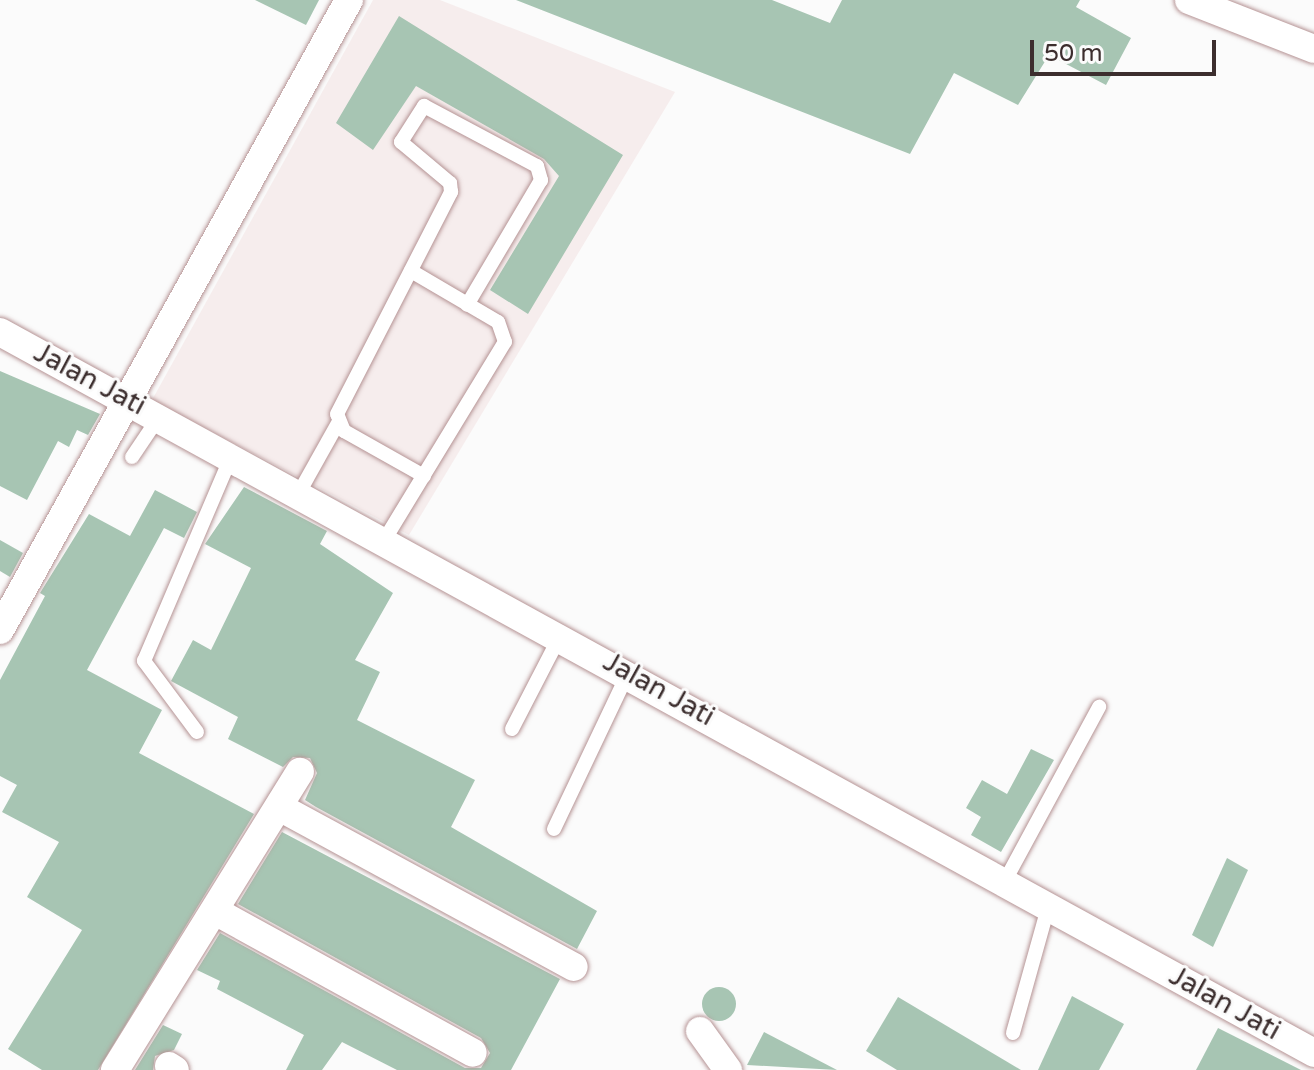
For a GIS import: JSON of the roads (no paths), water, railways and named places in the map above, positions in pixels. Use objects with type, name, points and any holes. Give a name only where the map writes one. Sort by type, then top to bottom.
[{"type":"street","points":[[0,630],[349,0]]},
{"type":"street","points":[[1189,0],[1314,49]]},
{"type":"street","name":"Jalan Jati","points":[[0,332],[128,397],[159,417],[300,491],[1006,879],[1314,1053]]},
{"type":"street","points":[[115,1070],[281,808],[300,772]]},
{"type":"street","points":[[281,808],[574,967]]},
{"type":"street","points":[[215,911],[473,1053]]},
{"type":"street","points":[[700,1031],[728,1070]]},
{"type":"lane","points":[[300,491],[338,423],[451,192],[450,183],[401,142],[417,111],[434,107],[537,166],[541,180],[467,305]]},
{"type":"lane","points":[[385,539],[505,342],[498,322],[411,271]]},
{"type":"lane","points":[[132,457],[159,417]]},
{"type":"lane","points":[[338,423],[424,476]]},
{"type":"lane","points":[[197,732],[144,661],[232,455]]},
{"type":"lane","points":[[512,729],[560,635]]},
{"type":"lane","points":[[554,829],[628,673]]},
{"type":"lane","points":[[1006,879],[1099,707]]},
{"type":"lane","points":[[1013,1033],[1049,904]]}]
